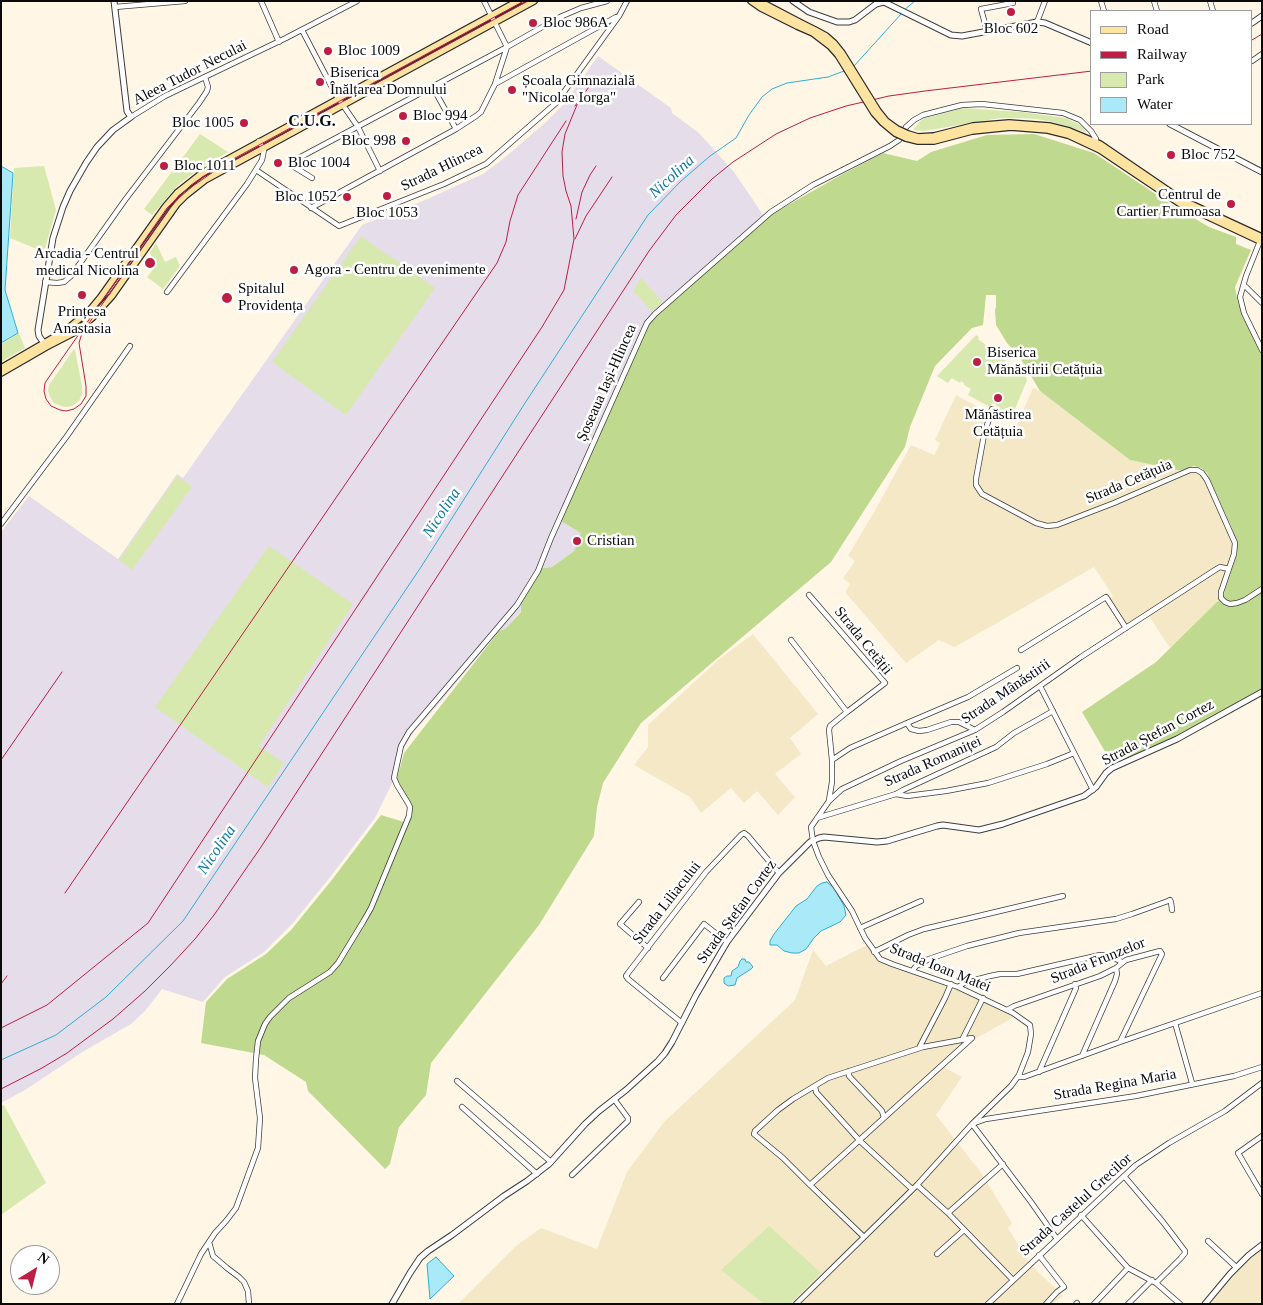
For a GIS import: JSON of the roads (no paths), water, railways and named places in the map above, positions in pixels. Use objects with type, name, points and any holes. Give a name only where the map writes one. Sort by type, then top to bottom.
[{"type":"main road","points":[[1,373],[77,322],[95,305],[160,214],[177,193],[201,174],[518,1]]},
{"type":"main road","points":[[1,368],[75,332],[98,312],[112,296],[172,211],[186,195],[205,180],[534,1]]},
{"type":"main road","points":[[754,2],[798,24],[830,46],[838,55],[874,114],[895,133],[918,141],[934,140],[972,131],[1010,127],[1048,130],[1068,135],[1093,144],[1179,203],[1261,239]]},
{"type":"street","points":[[131,117],[127,111],[114,4],[185,1]]},
{"type":"street","points":[[261,1],[279,42]]},
{"type":"street","name":"Aleea Tudor Neculai","points":[[45,345],[39,336],[38,330],[45,282],[57,224],[70,191],[86,163],[104,139],[131,117],[165,96],[279,42],[357,1]]},
{"type":"street","points":[[484,1],[508,46]]},
{"type":"street","points":[[312,178],[290,165],[295,160],[560,17],[581,8],[607,1]]},
{"type":"street","name":"Strada Hlincea","points":[[256,170],[339,226],[435,188],[486,164],[556,103],[619,16],[627,1]]},
{"type":"street","points":[[793,1],[815,15],[843,23],[855,20],[876,4],[884,2],[951,35],[962,36],[1037,22],[1045,23],[1090,43]]},
{"type":"street","points":[[1037,22],[1045,1]]},
{"type":"street","points":[[986,32],[981,10],[1013,3]]},
{"type":"street","points":[[495,84],[619,16]]},
{"type":"street","points":[[302,30],[338,98],[358,127],[380,171]]},
{"type":"street","name":"Strada Hlincea","points":[[311,208],[456,129],[481,112],[495,84],[508,46]]},
{"type":"street","points":[[45,282],[64,282],[71,276],[125,200],[203,97],[208,87],[204,77]]},
{"type":"street","points":[[432,86],[456,129]]},
{"type":"street","name":"Șoseaua Iași-Hlincea","points":[[209,1242],[236,1208],[258,1148],[260,1118],[255,1078],[256,1059],[258,1041],[265,1024],[289,998],[330,972],[338,963],[371,908],[410,807],[394,778],[401,746],[410,732],[517,605],[529,587],[538,571],[644,328],[655,314],[771,212],[813,185],[890,146],[899,140],[906,127],[923,115],[962,105],[982,104],[1062,113],[1080,120],[1091,131],[1096,138],[1093,144]]},
{"type":"street","points":[[1175,125],[1262,172]]},
{"type":"street","points":[[168,292],[256,170],[262,160],[264,150],[259,141]]},
{"type":"street","points":[[1261,239],[1242,286],[1240,297],[1241,304],[1262,350]]},
{"type":"street","points":[[1242,286],[1246,287],[1262,303]]},
{"type":"street","points":[[1,524],[67,436],[130,346]]},
{"type":"street","name":"Strada Cetățuia","points":[[992,409],[984,435],[976,479],[976,485],[982,494],[1036,523],[1047,526],[1057,525],[1190,470],[1197,470],[1207,480],[1235,543],[1234,554],[1221,592],[1221,598],[1230,604],[1237,603],[1262,589]]},
{"type":"street","name":"Strada Mânăstirii","points":[[813,841],[811,827],[829,801],[842,789],[975,730],[1081,656],[1215,570],[1220,567],[1229,569]]},
{"type":"street","name":"Strada Cetății","points":[[809,595],[885,683],[830,726],[832,782],[829,801]]},
{"type":"street","points":[[1021,650],[1106,597],[1126,628]]},
{"type":"street","points":[[791,640],[846,712]]},
{"type":"street","points":[[832,760],[850,748],[968,697],[1017,668]]},
{"type":"street","points":[[1040,686],[1093,790]]},
{"type":"street","name":"Strada Ștefan Cortez","points":[[392,1304],[420,1258],[428,1250],[452,1236],[504,1196],[537,1174],[551,1162],[599,1110],[658,1061],[665,1053],[696,995],[728,942],[778,873],[808,844],[824,837],[876,842],[888,841],[943,825],[979,830],[1075,800],[1093,790],[1106,772],[1112,768],[1177,739],[1262,692]]},
{"type":"street","name":"Strada Romaniței","points":[[816,819],[896,794],[996,747],[1014,733],[1053,711]]},
{"type":"street","points":[[907,723],[911,729],[919,731],[951,722],[960,722],[975,730]]},
{"type":"street","points":[[896,794],[906,796],[988,783],[1047,764],[1074,752]]},
{"type":"street","points":[[832,782],[842,789]]},
{"type":"street","name":"Strada Liliacului","points":[[682,1023],[626,976],[706,872],[741,834],[748,836],[778,873]]},
{"type":"street","name":"Strada Ioan Matei","points":[[813,841],[828,875],[880,959],[951,984],[983,998],[1027,1023],[1031,1030],[1028,1052],[1018,1077],[972,1124]]},
{"type":"street","points":[[874,952],[924,929],[1063,896]]},
{"type":"street","points":[[912,970],[929,959],[966,946],[1019,933],[1116,919],[1168,900],[1171,902],[1172,910]]},
{"type":"street","points":[[860,928],[921,901]]},
{"type":"street","points":[[639,902],[620,924],[648,948]]},
{"type":"street","points":[[663,978],[704,924],[728,942]]},
{"type":"street","name":"Strada Frunzelor","points":[[1007,1010],[1100,976],[1116,968],[1122,962],[1158,951],[1162,952],[1120,1042]]},
{"type":"street","points":[[958,987],[964,983],[990,976],[1017,974],[1100,955],[1108,955],[1122,962]]},
{"type":"street","points":[[1082,1056],[1115,981],[1116,968]]},
{"type":"street","points":[[919,1048],[951,984]]},
{"type":"street","points":[[1039,1072],[1076,988],[1076,984]]},
{"type":"street","points":[[1018,1077],[1024,1078],[1120,1042],[1262,993]]},
{"type":"street","points":[[962,1040],[983,998]]},
{"type":"street","points":[[1176,1023],[1192,1084]]},
{"type":"street","points":[[810,1185],[972,1038],[919,1048],[828,1078],[793,1099],[755,1130],[754,1134],[783,1158],[810,1185],[864,1237]]},
{"type":"street","name":"Strada Regina Maria","points":[[972,1124],[986,1119],[1136,1096],[1234,1076],[1262,1067]]},
{"type":"street","points":[[849,1071],[849,1076],[882,1111],[884,1118]]},
{"type":"street","points":[[457,1081],[551,1162]]},
{"type":"street","name":"Strada Castelul Grecilor","points":[[988,1304],[1136,1165],[1224,1111],[1262,1083]]},
{"type":"street","points":[[815,1086],[816,1092],[860,1141],[912,1189]]},
{"type":"street","points":[[572,1175],[627,1123],[628,1118],[614,1099]]},
{"type":"street","points":[[462,1107],[537,1174]]},
{"type":"street","points":[[796,1304],[917,1185],[972,1124],[1057,1239]]},
{"type":"street","points":[[1262,1136],[1238,1153],[1262,1194]]},
{"type":"street","points":[[948,1213],[1003,1164]]},
{"type":"street","points":[[1124,1176],[1185,1251],[1181,1258],[1128,1304]]},
{"type":"street","points":[[917,1185],[948,1213],[1013,1280]]},
{"type":"street","points":[[1081,1215],[1128,1268],[1154,1281],[1180,1304]]},
{"type":"street","points":[[938,1254],[964,1230]]},
{"type":"street","points":[[176,1304],[209,1242]]},
{"type":"street","points":[[209,1242],[213,1256]]},
{"type":"street","points":[[1208,1242],[1236,1267]]},
{"type":"street","points":[[1205,1304],[1236,1267],[1249,1254],[1262,1245]]},
{"type":"street","points":[[201,1254],[213,1256],[240,1277],[248,1291],[249,1304]]},
{"type":"street","points":[[1039,1255],[1064,1287],[1046,1304]]},
{"type":"street","points":[[1094,1304],[1128,1268]]},
{"type":"water","points":[[1,166],[13,173],[5,290],[18,333],[1,343]]},
{"type":"water","points":[[827,882],[834,888],[844,906],[846,915],[840,922],[821,931],[806,949],[799,953],[784,951],[777,945],[770,945],[774,934],[796,906],[807,899],[817,886]]},
{"type":"water","points":[[742,959],[745,959],[753,967],[737,978],[735,985],[728,986],[724,983],[724,978],[731,976],[732,971],[738,967]]},
{"type":"water","points":[[436,1257],[454,1276],[430,1299],[427,1264]]},
{"type":"waterway","name":"Nicolina","points":[[904,10],[915,1]]},
{"type":"waterway","name":"Nicolina","points":[[854,66],[902,13]]},
{"type":"waterway","name":"Nicolina","points":[[1,1060],[56,1035],[106,997],[183,921],[421,567],[648,215],[680,182],[710,156],[736,138],[762,97],[772,89],[787,83],[828,77],[844,71]]},
{"type":"tram line","points":[[524,1],[213,170],[191,185],[167,208],[45,383],[46,399],[51,406],[66,411],[74,409],[81,404],[86,396],[79,343],[82,333],[169,209],[180,197],[213,172],[528,1]]},
{"type":"railway","points":[[1253,39],[1262,34]]},
{"type":"railway","points":[[1,1089],[67,1053],[113,1019],[171,965],[214,915],[261,847],[649,251],[676,215],[712,179],[733,162],[776,134],[810,118],[846,106],[889,96],[1090,71]]},
{"type":"railway","points":[[575,106],[597,76]]},
{"type":"railway","points":[[1,1028],[47,1005],[148,923],[542,327],[564,290],[574,239],[571,206],[563,176],[562,152],[565,134],[579,100]]},
{"type":"railway","points":[[65,893],[497,263],[506,242],[518,195],[566,121]]},
{"type":"railway","points":[[576,219],[582,192],[596,166]]},
{"type":"railway","points":[[575,239],[586,216],[612,177]]},
{"type":"railway","points":[[1,760],[62,672]]},
{"type":"railway","points":[[1,984],[7,976]]},
{"type":"place","name":"Bloc 602","points":[[1011,12]]},
{"type":"place","name":"Bloc 986A","points":[[533,23]]},
{"type":"place","name":"Bloc 1009","points":[[328,51]]},
{"type":"place","name":"Biserica Înălțarea Domnului","points":[[320,82]]},
{"type":"place","name":"Școala Gimnazială \"Nicolae Iorga\"","points":[[512,90]]},
{"type":"place","name":"Bloc 994","points":[[403,116]]},
{"type":"place","name":"Bloc 1005","points":[[244,123]]},
{"type":"place","name":"Bloc 998","points":[[406,141]]},
{"type":"place","name":"Bloc 752","points":[[1171,155]]},
{"type":"place","name":"Bloc 1004","points":[[278,163]]},
{"type":"place","name":"Bloc 1011","points":[[164,166]]},
{"type":"place","name":"Bloc 1053","points":[[387,196]]},
{"type":"place","name":"Bloc 1052","points":[[347,197]]},
{"type":"place","name":"Centrul de Cartier Frumoasa","points":[[1231,204]]},
{"type":"place","name":"Arcadia - Centrul medical Nicolina","points":[[150,263]]},
{"type":"place","name":"Agora - Centru de evenimente","points":[[294,270]]},
{"type":"place","name":"Prințesa Anastasia","points":[[82,295]]},
{"type":"place","name":"Spitalul Providența","points":[[227,298]]},
{"type":"place","name":"Biserica Mănăstirii Cetățuia","points":[[977,362]]},
{"type":"place","name":"Mănăstirea Cetățuia","points":[[998,398]]},
{"type":"place","name":"Cristian","points":[[577,541]]},
{"type":"district","name":"C.U.G.","points":[[312,122]]}]
